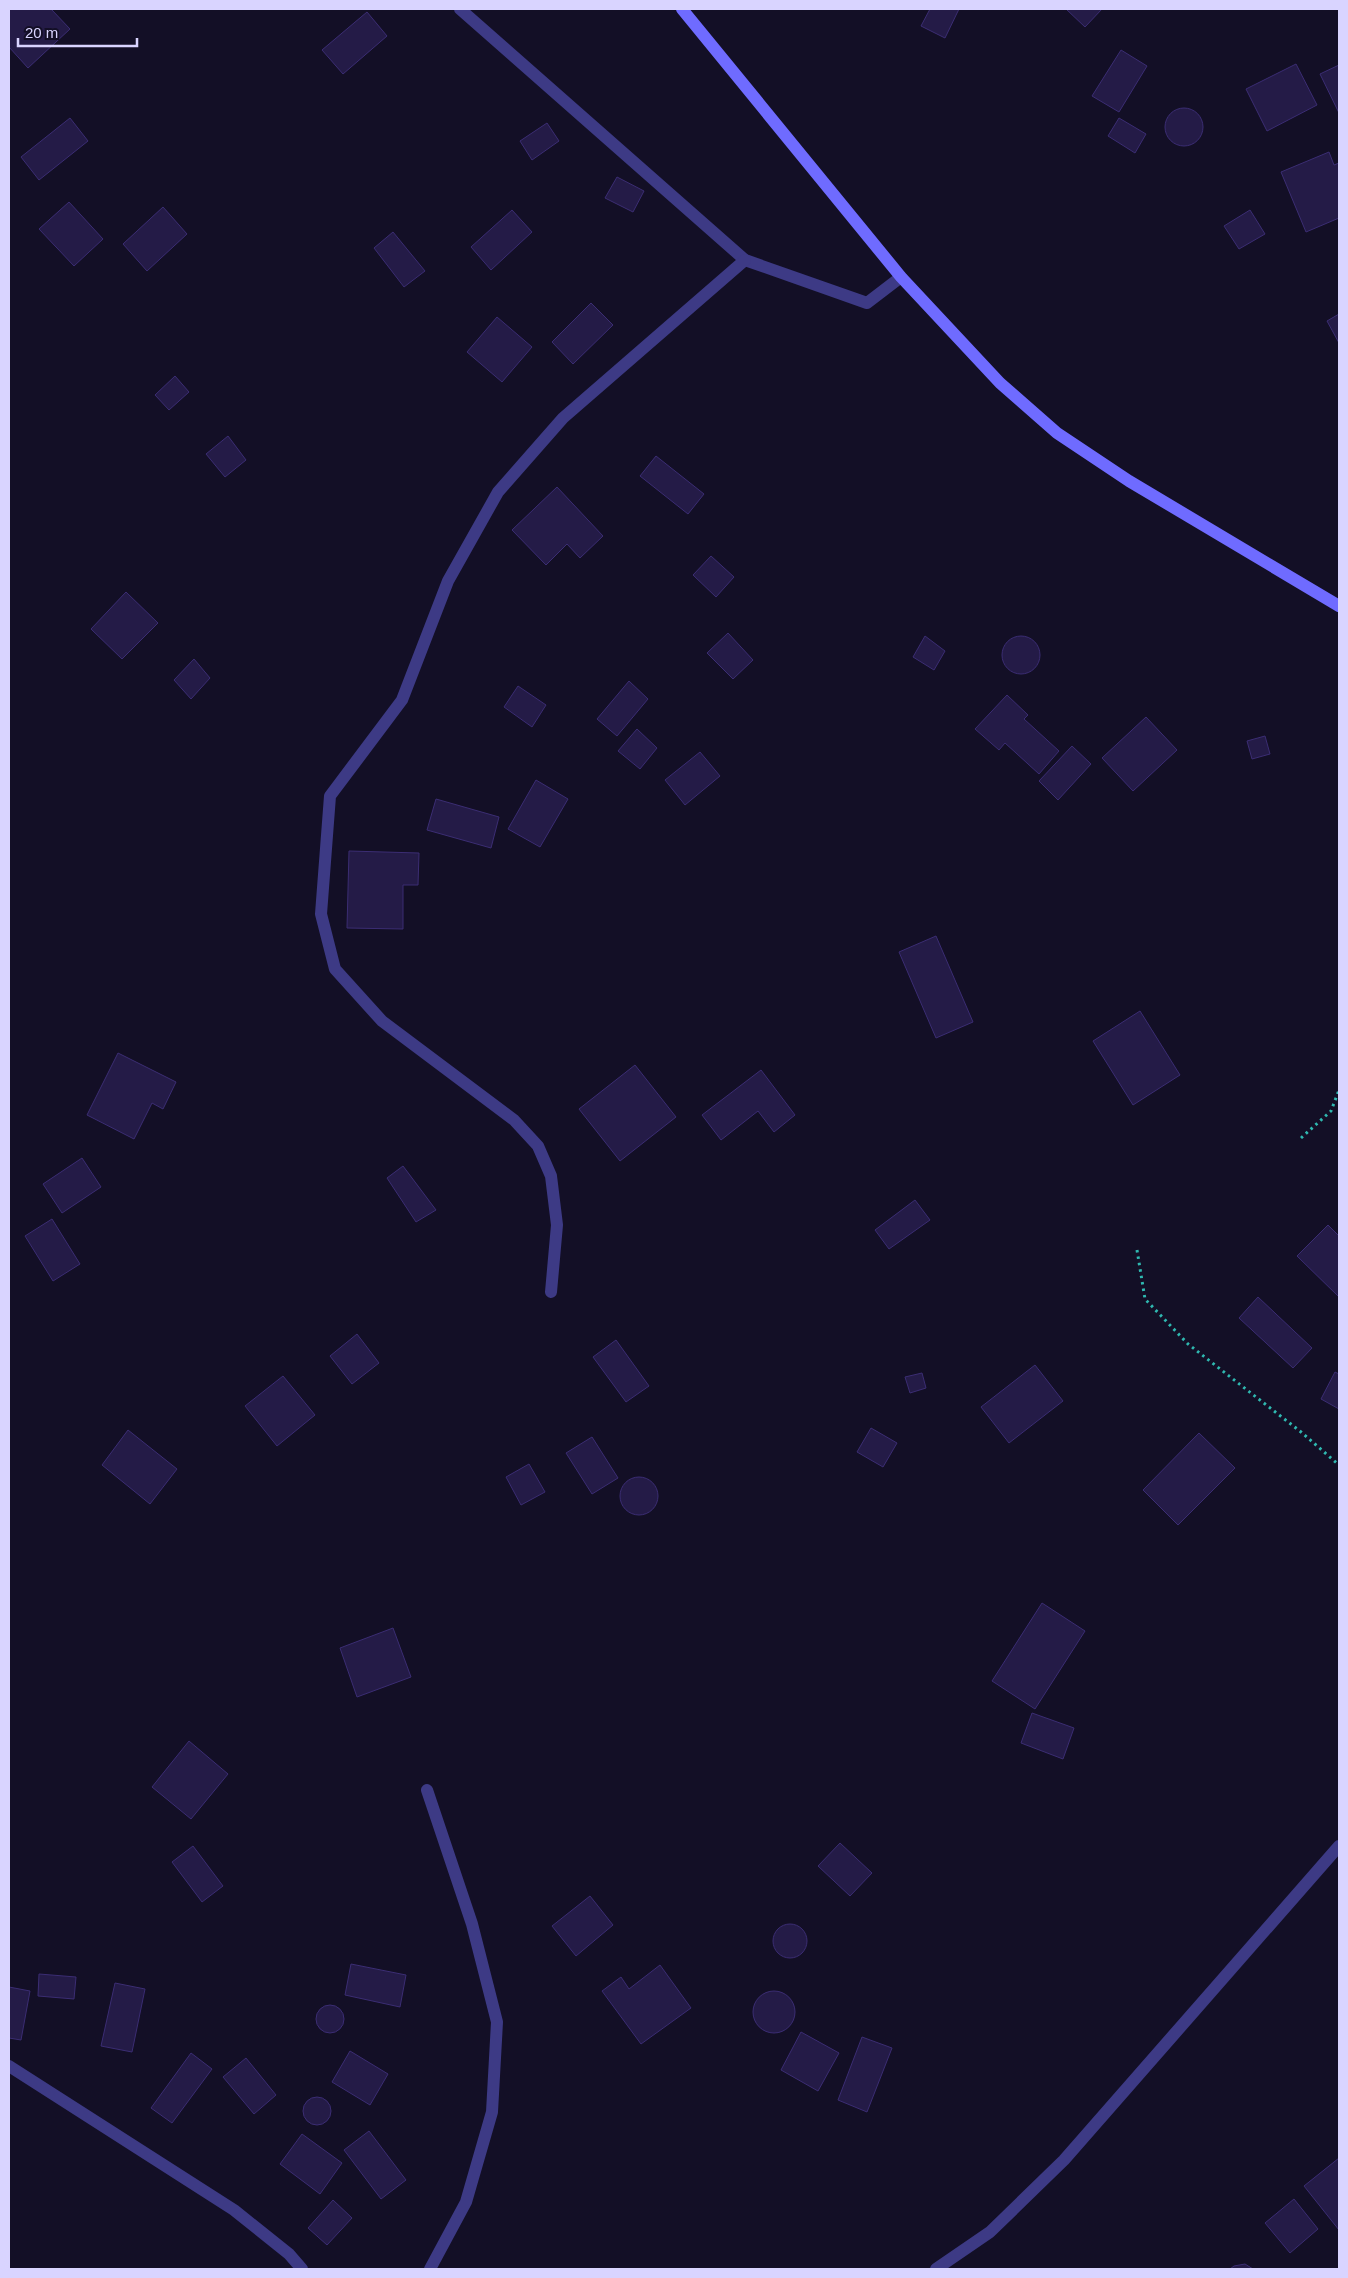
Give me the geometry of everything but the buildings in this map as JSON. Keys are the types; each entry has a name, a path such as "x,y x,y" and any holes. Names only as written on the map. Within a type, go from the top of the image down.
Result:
{"street":[{"path":"460,9 745,260 867,303 901,277"},
{"path":"682,9 901,277 1000,383 1057,433 1129,481 1339,606"},
{"path":"551,1292 557,1225 551,1176 538,1146 514,1120 382,1021 335,970 321,914 330,796 402,700 448,581 498,492 563,418 745,260"},
{"path":"427,1790 472,1924 497,2022 492,2112 466,2202 430,2269"},
{"path":"936,2269 990,2232 1064,2160 1339,1846"},
{"path":"9,2066 234,2210 289,2254 302,2269"}],"path":[{"path":"1301,1138 1331,1111 1339,1090"},
{"path":"1137,1250 1144,1299 1188,1344 1301,1432 1339,1465"}]}
